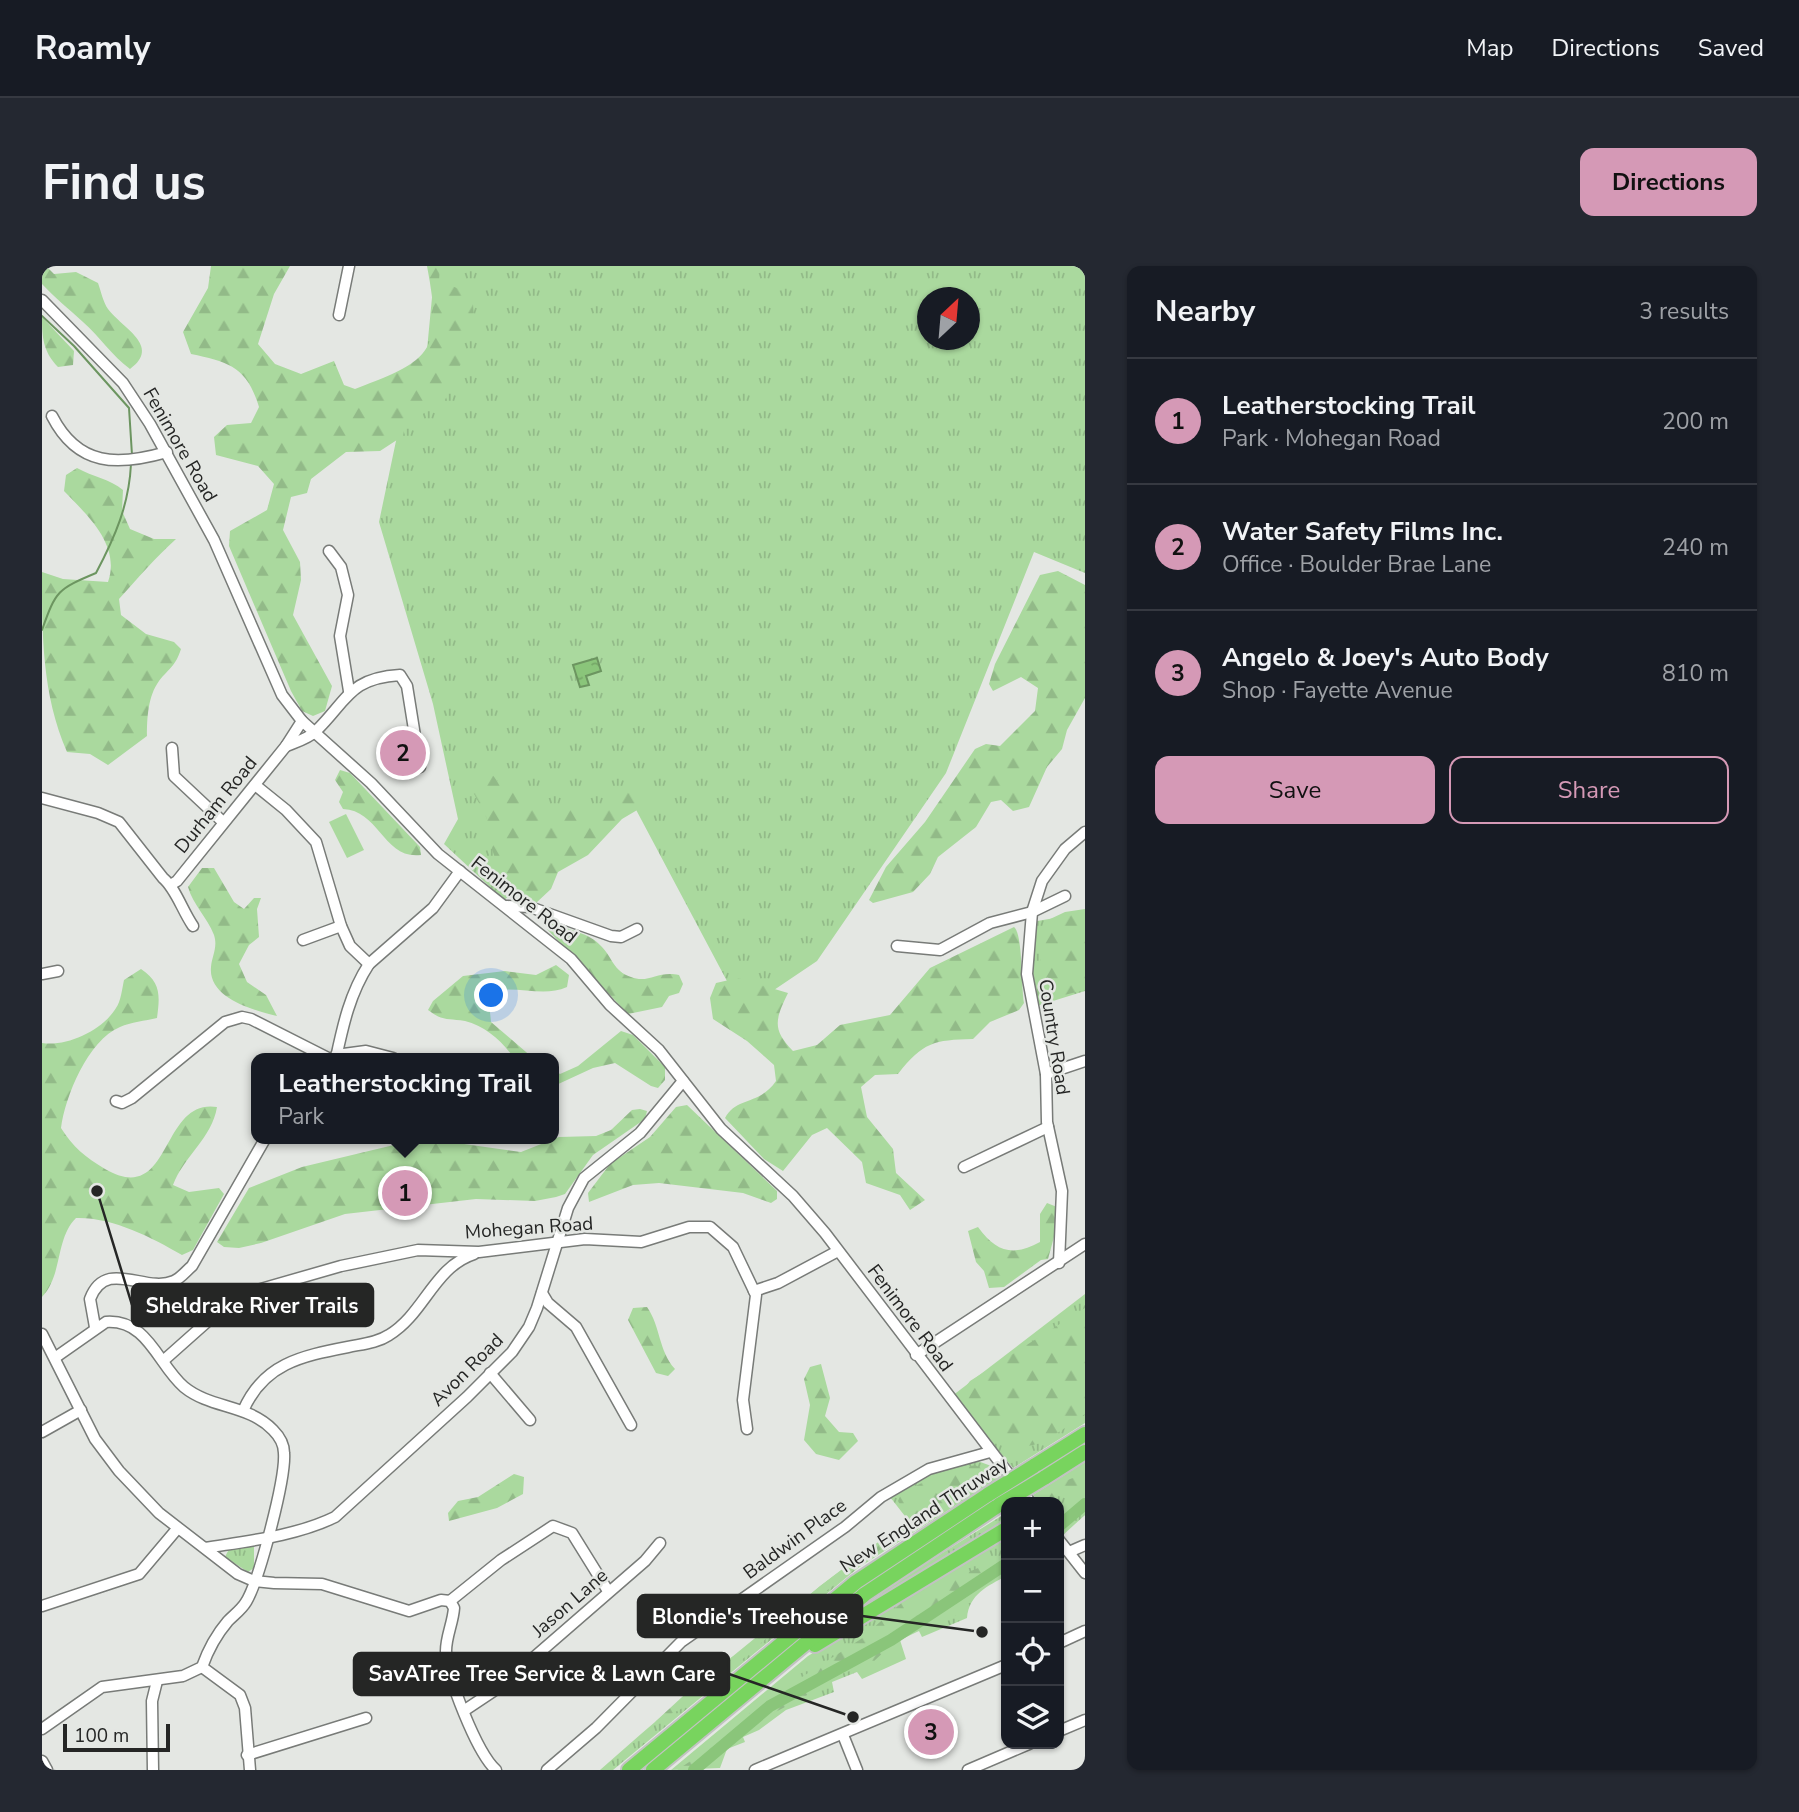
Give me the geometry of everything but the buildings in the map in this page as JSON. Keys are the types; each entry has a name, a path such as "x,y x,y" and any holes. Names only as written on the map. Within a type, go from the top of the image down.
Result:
{"highway":[{"name":"New England Thruway","path":"629,1770 856,1582 1039,1472 1085,1434"},
{"name":"New England Thruway","path":"1039,1472 1085,1452"},
{"name":"New England Thruway","path":"653,1770 884,1580 994,1500"},
{"path":"732,1704 776,1675 828,1635 1001,1533"}],"street":[{"path":"339,315 349,266"},
{"name":"Fenimore Road","path":"42,300 123,383 167,452 214,540 282,695 302,721 371,783 438,854 571,959 610,1004 659,1050 720,1129 793,1196 1026,1497"},
{"path":"52,416 76,447 95,458 139,460 167,452"},
{"path":"329,551 341,567 348,596 340,636 349,691"},
{"path":"314,733 349,691 373,680 403,676 420,766"},
{"name":"Durham Road","path":"172,884 286,747 302,721"},
{"name":"Durham Road","path":"286,747 314,733"},
{"path":"172,748 174,776 223,822"},
{"path":"255,785 286,810 316,842 341,926 350,946 369,964"},
{"path":"42,798 98,813 119,822 163,878 172,884 182,909 193,926"},
{"name":"Country Road","path":"1059,1263 1062,1191 1048,1127 1046,1074 1027,974 1032,912 1048,871 1085,832"},
{"path":"334,1053 349,1004 369,964 433,908 460,871"},
{"path":"897,946 940,950 990,923 1032,912 1065,895"},
{"path":"507,906 530,907 611,936 621,937 637,929"},
{"path":"303,940 341,926"},
{"path":"42,974 58,971"},
{"path":"117,1101 122,1103 132,1098 225,1022 242,1017 324,1053"},
{"path":"355,1053 374,1053"},
{"path":"1046,1074 1085,1061"},
{"name":"Avon Road","path":"205,1548 268,1537 320,1524 350,1507 490,1373 522,1339 542,1293 568,1208 584,1178 640,1133 683,1082"},
{"path":"964,1167 1048,1127"},
{"path":"95,1327 90,1299 104,1280 113,1277 161,1284 174,1281 192,1266 262,1144"},
{"name":"Mohegan Road","path":"163,1361 226,1305 261,1287 395,1253 418,1250 480,1252 585,1239 641,1242 689,1227 710,1227 733,1247 754,1292"},
{"path":"916,1356 1085,1244"},
{"path":"747,1429 743,1400 755,1315 754,1292 778,1283 838,1251"},
{"path":"243,1411 257,1383 275,1368 388,1336 414,1312 443,1274 467,1256 480,1252"},
{"path":"542,1293 548,1303 576,1327 631,1426"},
{"path":"42,1729 102,1688 183,1676 202,1667 210,1645 245,1604 254,1581 268,1537 284,1450 274,1430 258,1417 195,1396 179,1383 142,1334 124,1325 112,1321 95,1327 56,1357"},
{"path":"42,1334 104,1452 139,1493 177,1528 238,1574 254,1581 322,1584 410,1611 441,1600 450,1601 501,1560 553,1526 572,1533 608,1591"},
{"path":"490,1373 530,1420"},
{"path":"42,1432 81,1410"},
{"name":"Baldwin Place","path":"547,1770 596,1728 681,1642 845,1527 881,1497 929,1469 990,1452"},
{"path":"42,1606 139,1574 177,1528"},
{"name":"Jason Lane","path":"465,1710 501,1686 608,1591 645,1562 660,1543"},
{"path":"1069,1552 1085,1545"},
{"path":"1064,1546 1085,1573"},
{"path":"450,1601 454,1608 446,1653 482,1752 496,1770"},
{"path":"1064,1641 1085,1631"},
{"path":"202,1667 240,1695 245,1708 250,1770"},
{"path":"755,1770 1001,1667"},
{"path":"153,1770 152,1701 157,1681"},
{"path":"247,1755 366,1718"},
{"path":"1064,1729 1085,1720"},
{"path":"843,1735 857,1770"},
{"path":"968,1770 1017,1749"},
{"path":"42,1761 47,1770"}],"green space":[{"path":"42,266 46,266 54,274 76,272 98,283 108,309 141,345 139,361 130,369 117,358 42,284"},
{"path":"211,266 290,266 274,294 258,344 275,364 301,374 334,361 344,385 355,389 401,370 416,360 426,348 432,335 433,317 427,266 440,266 439,281 462,290 473,304 474,319 463,337 463,359 445,400 405,425 403,436 380,451 346,452 311,479 307,493 291,497 283,530 300,562 301,580 293,615 332,686 325,711 313,716 302,711 291,691 229,546 230,531 267,510 274,484 258,466 216,455 214,437 227,425 251,423 259,407 249,383 235,368 191,354 183,332 208,288"},
{"path":"435,266 1085,266 1085,573 1034,552 946,773 817,961 771,992 728,983 633,804 504,900 444,844 458,819 433,704 379,522 405,398 422,402"},
{"path":"42,317 74,351 73,365 58,367 49,356 43,338"},
{"path":"77,468 123,490 122,511 130,529 154,539 176,539 119,599 121,615 146,634 174,642 181,649 152,693 147,736 108,765 90,754 67,752 53,708 45,664 42,572 63,579 108,582 111,568 110,556 100,532 64,491 66,475"},
{"path":"1058,571 1085,585 1085,698 1067,730 1062,749 1047,767 1029,807 1013,811 1001,800 991,802 976,827 938,857 930,874 913,892 873,903 869,900 886,867 925,822 975,749 986,744 1000,746 1035,711 1038,688 1021,677 993,691 989,684 995,664 1040,575"},
{"path":"487,768 500,784 522,791 545,808 585,810 602,817 614,795 627,790 646,796 644,806 622,819 588,855 558,872 551,889 536,903 516,891 498,867 489,840 486,816 472,790 476,771"},
{"path":"340,770 350,773 420,847 421,855 398,850 365,817 355,811 343,809 339,802 343,792 335,780"},
{"path":"346,814 364,850 347,858 329,822"},
{"path":"202,868 214,868 234,902 244,909 254,898 261,898 257,909 259,937 249,945 239,964 247,982 266,995 277,1016 234,1001 224,995 212,978 214,935 188,887"},
{"path":"1085,909 1085,990 1060,996 1045,994 1041,989 1040,937 1048,920 1065,912"},
{"path":"1085,913 1085,991 1037,1006 1031,972 1037,921"},
{"path":"551,923 596,942 617,968 631,977 643,979 665,974 679,975 683,984 679,993 669,996 662,1007 628,1014 547,929"},
{"path":"1014,927 1019,939 1024,1003 1019,1010 990,1022 973,1039 948,1040 930,1045 915,1055 898,1074 875,1075 861,1087 867,1117 893,1149 896,1173 925,1200 910,1210 900,1195 866,1183 862,1162 827,1128 812,1135 783,1171 764,1159 725,1118 736,1106 763,1094 776,1081 774,1065 747,1041 713,1019 710,998 716,983 738,978 788,993 780,1010 778,1024 782,1036 793,1051 817,1045 840,1025 890,1015 930,968"},
{"path":"556,965 569,975 567,987 542,992 498,990 489,1002 491,1022 527,1053 510,1053 479,1026 442,1018 428,1010 433,1001 463,976 505,971 536,975"},
{"path":"141,969 148,974 158,990 157,1018 120,1027 98,1044 88,1056 73,1086 61,1128 91,1160 105,1169 127,1177 143,1174 155,1164 185,1118 198,1109 217,1107 210,1128 173,1185 189,1192 219,1188 224,1194 193,1250 182,1255 144,1235 117,1225 76,1218 65,1236 53,1278 42,1297 42,1043 62,1042 93,1030 110,1016 118,1005 124,980"},
{"path":"621,1031 633,1035 665,1067 665,1080 658,1088 651,1086 615,1063 593,1068 559,1084 559,1073 578,1066"},
{"path":"687,1105 777,1191 777,1199 771,1203 743,1193 659,1183 633,1185 589,1202 588,1193 610,1164 650,1137 676,1107"},
{"path":"632,1110 647,1111 645,1119 593,1155 565,1194 556,1197 535,1201 476,1199 345,1214 239,1248 224,1247 217,1242 249,1188 302,1167 398,1144 464,1144 521,1152 541,1144 559,1144 559,1137 596,1136 611,1130"},
{"path":"1047,1203 1057,1207 1058,1222 1048,1259 1041,1260 1004,1287 989,1288 984,1271 976,1262 968,1231 978,1227 991,1242 1006,1250 1030,1247 1040,1242 1040,1214"},
{"path":"1085,1294 1085,1423 1013,1468 952,1396"},
{"path":"647,1307 655,1322 665,1354 675,1369 668,1376 656,1373 628,1320 633,1308"},
{"path":"1085,1308 1085,1414 1053,1436 1033,1445 1021,1446 1000,1437 982,1419 963,1390 970,1381"},
{"path":"821,1364 830,1398 825,1416 839,1432 853,1433 858,1441 839,1460 816,1454 804,1440 810,1405 804,1379 810,1367"},
{"path":"975,1460 994,1467 1000,1477 858,1568 613,1770 600,1770 751,1641 908,1520 890,1497 921,1476"},
{"path":"1085,1462 1085,1515 1064,1534 1064,1497 1033,1495"},
{"path":"975,1465 987,1471 981,1484 889,1543 783,1624 706,1691 685,1707 655,1722 709,1672 754,1643 820,1586 903,1525 908,1520 898,1501 902,1492 942,1474"},
{"path":"1085,1473 1085,1494 1070,1500 1073,1487 1056,1497 1050,1497 1045,1493 1048,1488"},
{"path":"514,1474 524,1477 523,1494 497,1508 449,1521 448,1513 458,1501 478,1497"},
{"path":"1001,1516 1001,1527 873,1603 872,1601 893,1584"},
{"path":"1001,1539 1001,1579 975,1597 967,1618 922,1637 919,1631 900,1640 906,1659 862,1679 857,1672 832,1682 834,1692 786,1710 759,1730 743,1737 745,1742 727,1749 720,1768 671,1770 808,1656"},
{"path":"254,1545 254,1568 248,1572 225,1557 229,1549"},
{"path":"1001,1556 1001,1572 976,1588 959,1614 901,1636 873,1662 831,1678 826,1685 757,1722 702,1770 677,1770 715,1745 757,1706 861,1639 908,1597 995,1561"}],"water":[{"path":"597,658 601,671 586,676 589,685 580,687 573,665"}],"waterway":[{"path":"42,316 74,346 129,408 132,455"},
{"path":"42,630 51,606 60,592 96,573 120,520 131,464"},
{"path":"1064,1522 1085,1504"},
{"path":"694,1770 770,1706 891,1640 1001,1567"}],"place":[{"name":"Water Safety Films Inc.","path":"403,753"},
{"name":"Sheldrake River Trails","path":"97,1191"},
{"name":"Leatherstocking Trail","path":"405,1193"},
{"name":"Blondie's Treehouse","path":"982,1632"},
{"name":"SavATree Tree Service & Lawn Care","path":"853,1717"},
{"name":"Angelo & Joey's Auto Body","path":"931,1732"}]}
